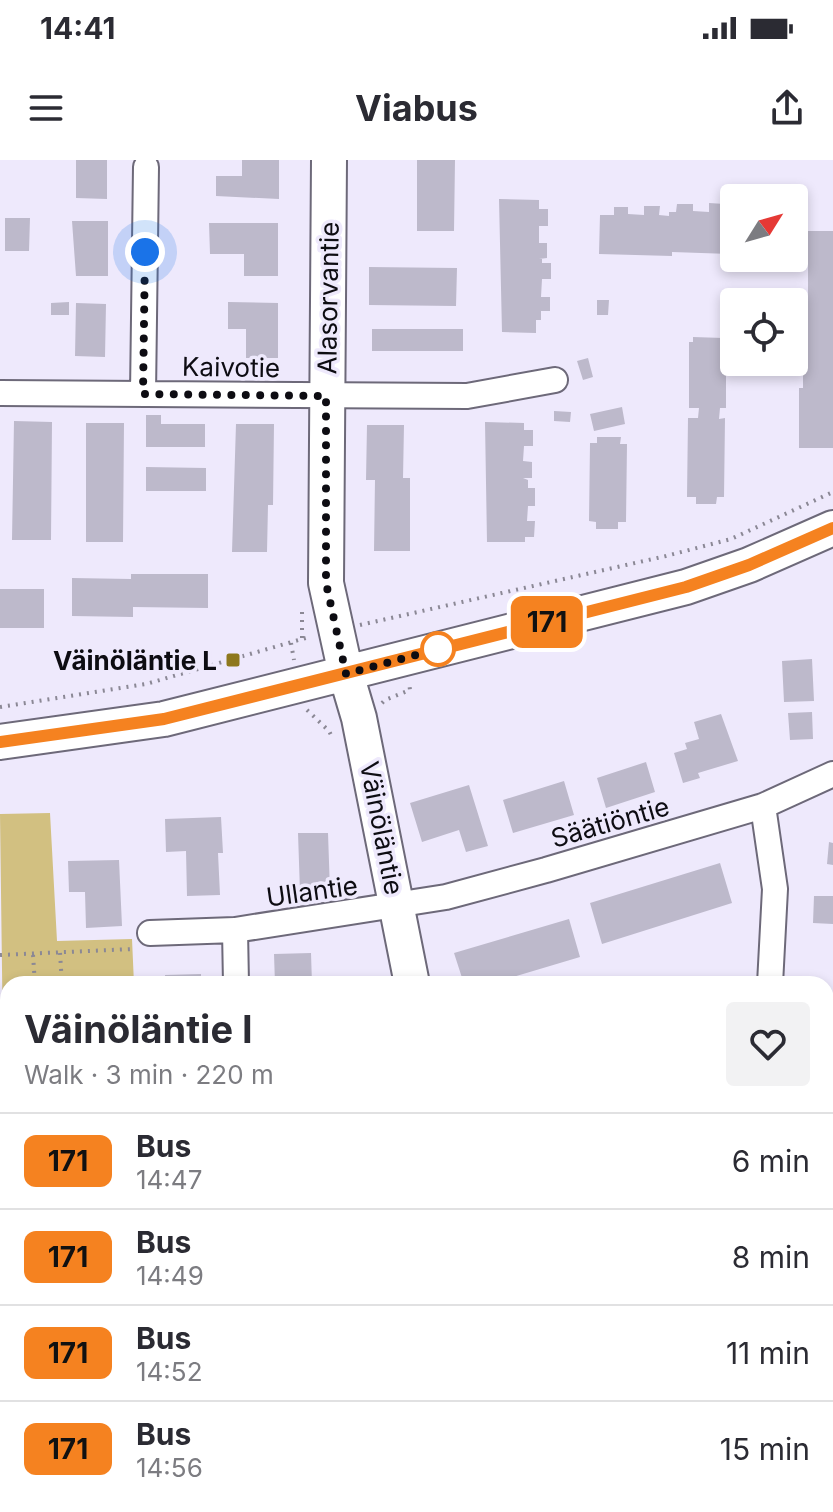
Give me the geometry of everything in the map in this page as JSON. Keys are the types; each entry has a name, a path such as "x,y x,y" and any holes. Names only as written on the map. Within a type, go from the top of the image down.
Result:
{"street":[{"name":"Alasorvantie","path":"329,160 326,583 346,674"},
{"path":"143,394 146,167"},
{"name":"Kaivotie","path":"0,393 467,396 555,380"},
{"path":"0,742 164,719 686,587 749,565 833,528"},
{"name":"Väinöläntie","path":"346,674 359,718 410,976"},
{"name":"Säätiöntie","path":"397,906 446,897 546,870 763,806 833,774"},
{"path":"763,806 775,889 770,976"},
{"name":"Ullantie","path":"150,933 235,930 397,906"},
{"name":"Ullantie","path":"235,930 236,976"}],"path":[{"path":"393,618 731,539 833,492"},
{"path":"0,707 146,684 302,638"},
{"path":"291,643 304,707 329,731 334,742"},
{"path":"60,953 61,976"},
{"path":"33,955 34,976"}],"shaded area":[{"path":"50,813 57,941 132,939 134,976 2,976 0,814"}],"building":[{"path":"76,160 107,160 107,199 76,198"},
{"path":"242,160 279,160 279,199 216,196 216,176 242,176"},
{"path":"417,160 455,160 454,231 417,231"},
{"path":"499,199 539,200 539,209 548,209 548,226 539,226 539,243 547,243 547,258 539,259 542,263 551,263 551,279 542,279 541,297 550,297 550,311 541,311 541,320 536,320 536,333 502,332"},
{"path":"709,203 720,204 720,254 599,254 600,215 614,215 614,207 628,207 628,214 644,215 644,206 660,206 659,215 669,216 669,212 676,212 677,204 693,204 693,211 709,212"},
{"path":"5,218 30,218 29,251 5,251"},
{"path":"72,221 108,221 108,276 76,276"},
{"path":"209,223 278,223 278,276 244,276 244,254 210,254"},
{"path":"808,231 833,231 833,448 799,448 799,388 803,388 803,376 808,376"},
{"path":"369,267 457,268 456,306 369,305"},
{"path":"597,300 609,300 608,315 597,315"},
{"path":"69,302 69,315 51,315 51,303"},
{"path":"228,302 278,303 278,358 246,358 246,329 228,329"},
{"path":"76,303 106,304 105,357 75,356"},
{"path":"372,329 463,329 463,351 372,351"},
{"path":"693,337 720,338 720,376 726,376 726,408 720,408 719,419 725,418 724,497 717,497 716,504 696,504 696,497 687,497 688,418 698,418 699,408 689,408 689,342 693,342"},
{"path":"588,358 593,377 583,380 577,361"},
{"path":"622,407 625,424 594,431 590,414"},
{"path":"554,411 571,412 570,422 554,421"},
{"path":"146,415 161,415 161,424 205,424 205,447 146,447"},
{"path":"14,421 52,422 51,540 12,540"},
{"path":"485,422 524,423 524,430 533,430 533,446 524,446 523,461 532,462 532,478 523,478 528,480 528,488 535,488 535,506 528,506 527,521 535,521 534,537 525,537 525,542 487,542"},
{"path":"86,423 124,423 123,542 86,542"},
{"path":"236,424 274,424 273,505 268,505 267,552 232,552"},
{"path":"367,425 404,425 403,478 410,478 410,551 374,551 375,480 366,480"},
{"path":"597,437 621,437 620,444 627,444 626,522 618,522 618,529 596,529 596,522 589,521 590,443 597,443"},
{"path":"146,467 206,468 206,491 146,491"},
{"path":"131,574 208,574 208,608 133,607 133,617 72,616 72,578 131,579"},
{"path":"0,589 44,589 44,628 0,628"},
{"path":"812,659 814,701 784,702 782,661"},
{"path":"812,712 813,739 790,740 788,713"},
{"path":"721,714 738,761 698,773 700,778 683,783 674,753 687,749 685,743 699,739 694,722"},
{"path":"646,762 655,792 606,808 597,778"},
{"path":"564,781 574,815 513,833 503,800"},
{"path":"469,785 488,846 466,852 459,830 422,842 410,803"},
{"path":"221,817 223,853 218,853 220,895 187,896 186,851 166,852 165,819"},
{"path":"298,833 328,833 330,891 300,892"},
{"path":"829,842 833,843 833,865 827,864"},
{"path":"119,860 122,926 86,928 85,892 69,892 68,861"},
{"path":"720,863 732,903 602,944 590,903"},
{"path":"814,896 833,896 833,924 813,923"},
{"path":"569,919 580,957 517,976 461,976 454,953"},
{"path":"311,953 312,976 275,976 274,954"},
{"path":"201,974 201,976 165,976"}],"bus line":[{"name":"171","path":"0,742 164,719 686,587 749,565 833,528"}],"place":[{"name":"Väinöläntie L","path":"233,660"}],"route":[{"path":"145,252 143,394 326,396 326,583 346,674 438,649"}]}
